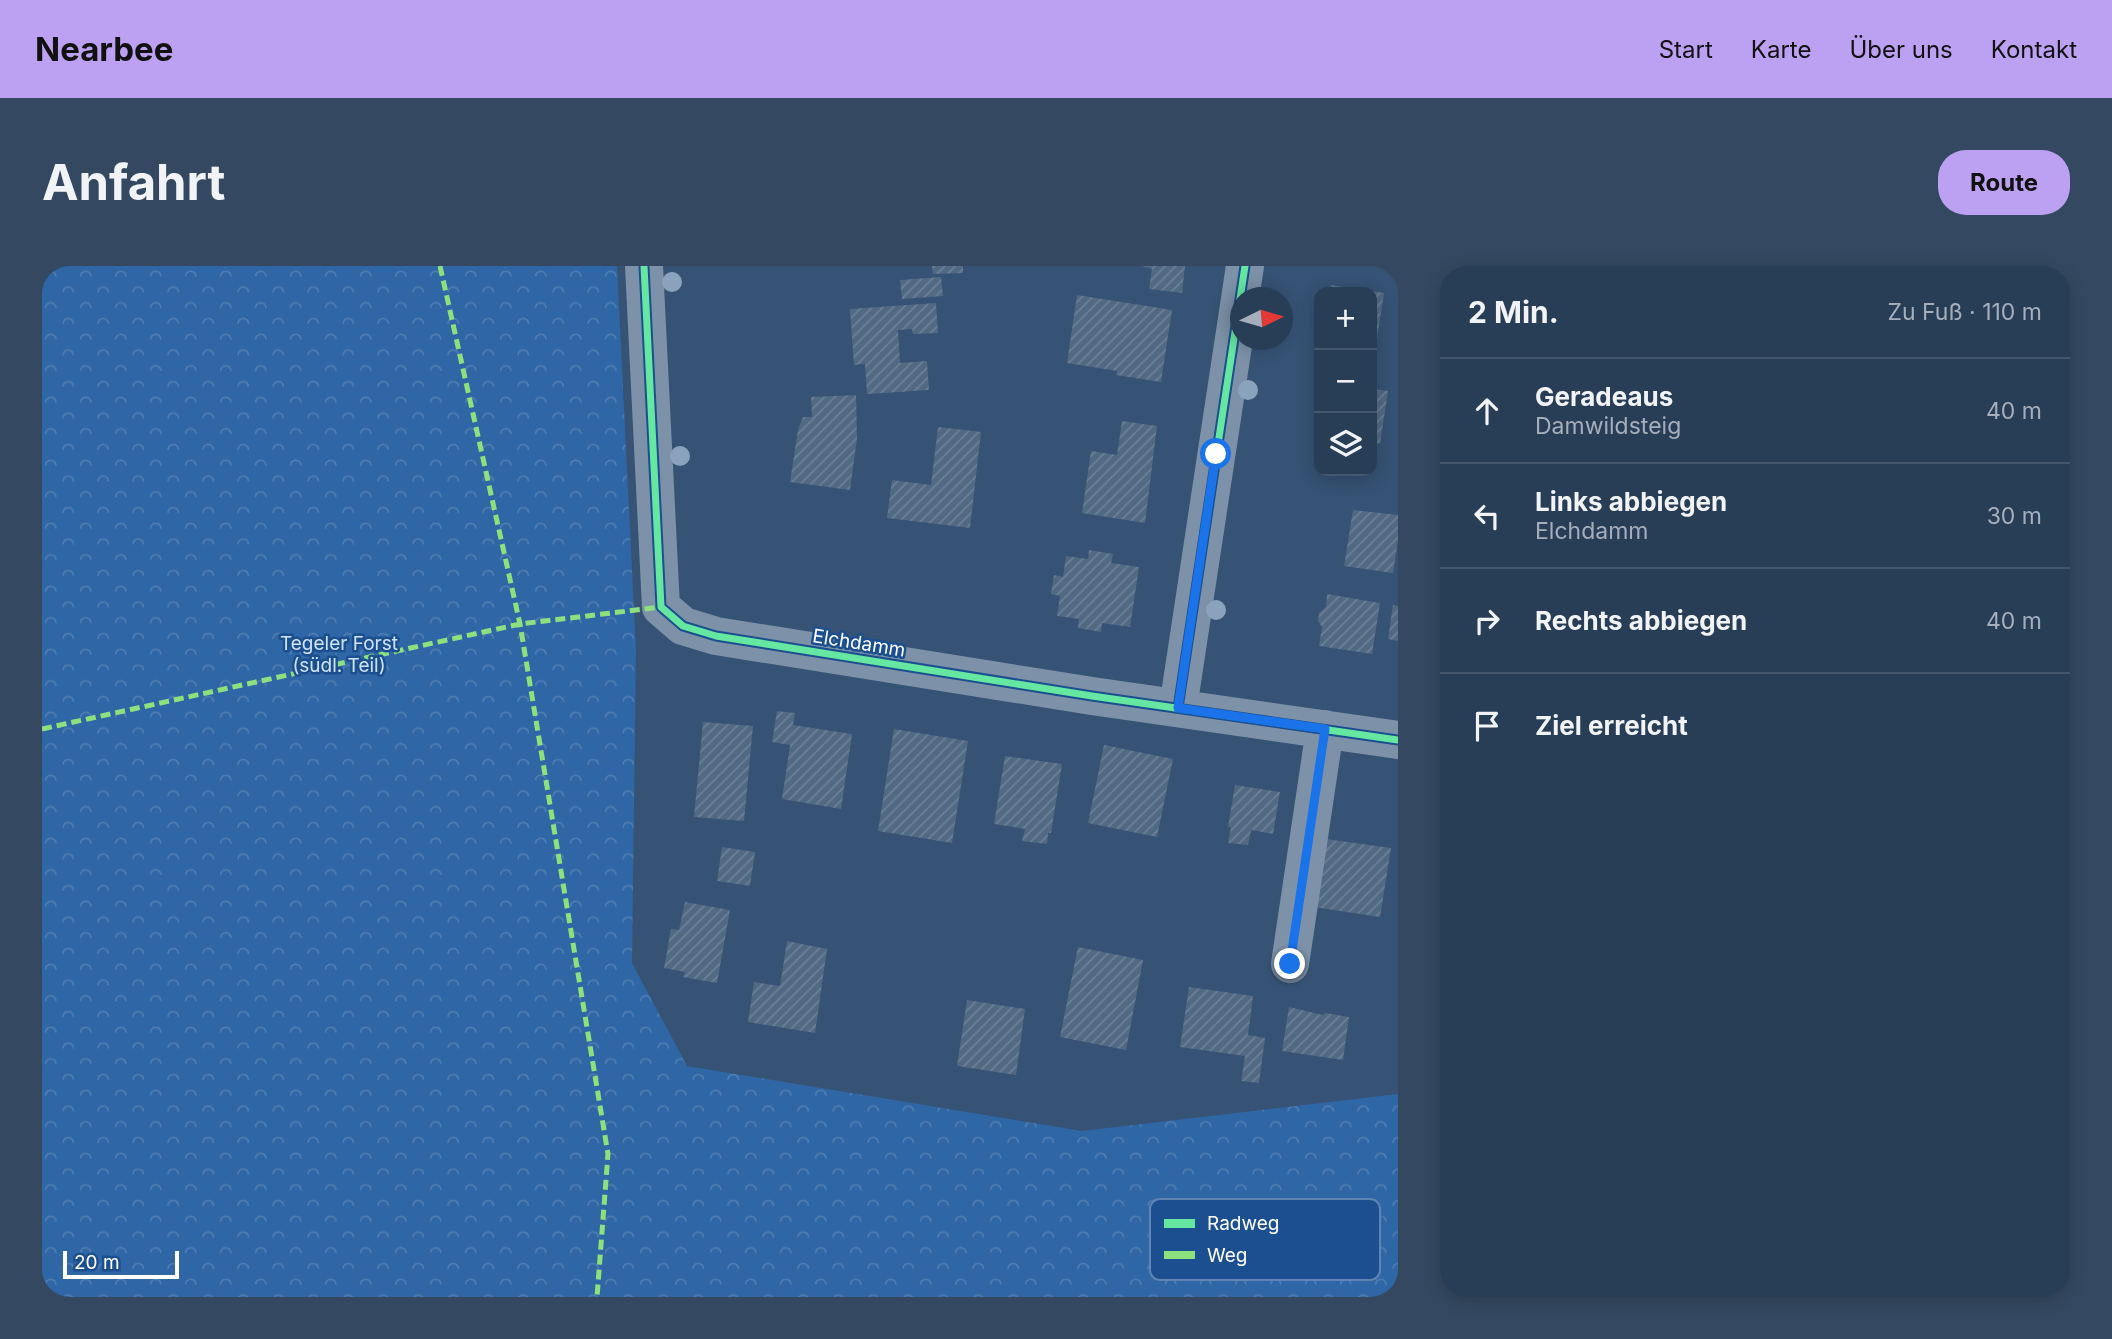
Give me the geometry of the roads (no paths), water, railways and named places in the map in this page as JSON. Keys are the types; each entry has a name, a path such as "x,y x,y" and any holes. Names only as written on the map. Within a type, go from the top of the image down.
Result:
{"street":[{"name":"Elchdamm","path":"644,266 661,607 682,626 716,636 1398,740"},
{"path":"1178,708 1245,266"},
{"path":"1290,964 1325,729"}],"park label":[{"name":"Tegeler Forst (südl. Teil)","path":"339,654"}]}
